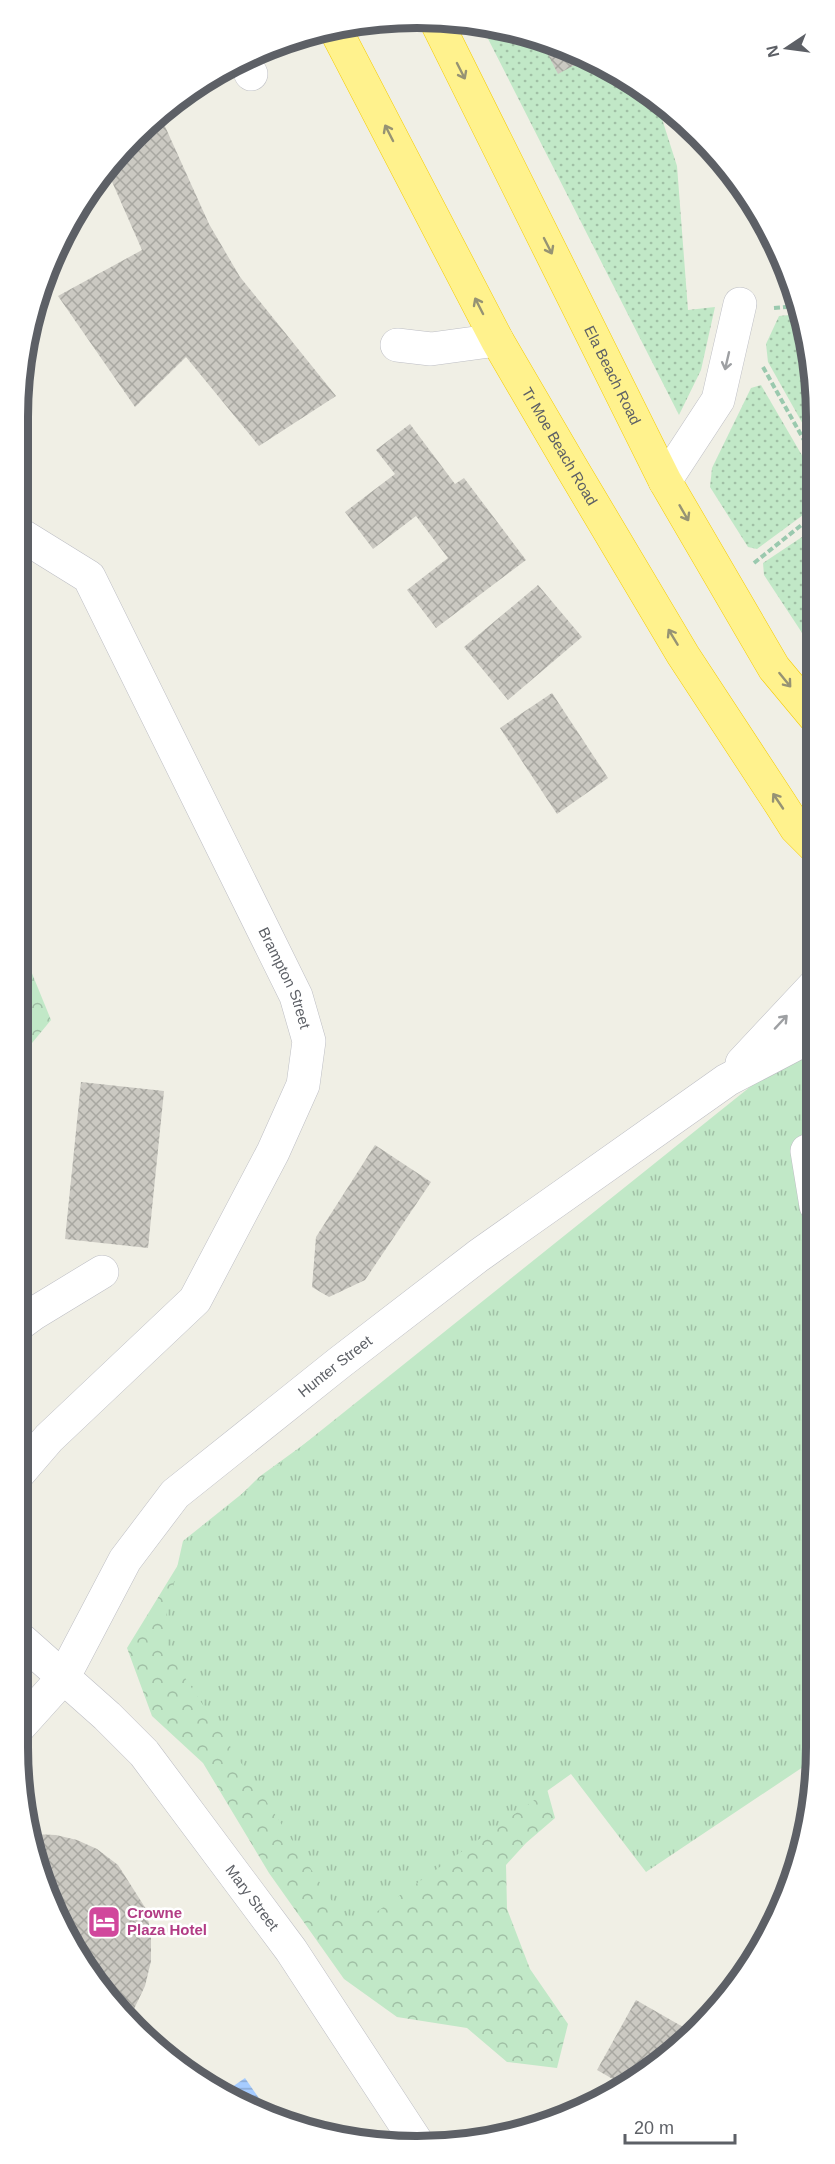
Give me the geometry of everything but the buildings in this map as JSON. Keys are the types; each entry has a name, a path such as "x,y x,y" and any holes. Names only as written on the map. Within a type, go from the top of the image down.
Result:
{"highway":[{"name":"Ela Beach Road","path":"440,29 665,481 774,668 806,706"},
{"name":"Tr Moe Beach Road","path":"339,37 497,340 683,655 796,828 806,838"}],"street":[{"path":"665,481 718,400 740,304"},
{"path":"397,345 431,349 497,340"},
{"name":"Brampton Street","path":"28,538 89,578 296,996 309,1041 303,1085 273,1152 195,1300 49,1438 28,1462"},
{"name":"Hunter Street","path":"727,1080 806,995"},
{"name":"Hunter Street","path":"28,1717 63,1678 125,1560 176,1494 339,1363 478,1256 727,1080 806,1039"},
{"path":"28,1319 102,1272"},
{"path":"28,1646 63,1678"},
{"name":"Mary Street","path":"63,1678 144,1753 291,1950 413,2136"}],"path":[{"path":"754,372 762,365 806,444"},
{"path":"749,567 806,521"}],"green space":[{"path":"486,35 543,49 566,58 634,94 661,114 677,166 688,310 715,307 701,370 679,415"},
{"path":"792,315 799,342 806,392 806,430 768,362 766,344 779,316"},
{"path":"761,385 806,462 806,513 757,549 748,547 710,487 712,468 751,388"},
{"path":"806,534 806,639 764,575 763,563"},
{"path":"28,964 51,1020 28,1048"},
{"path":"806,1042 806,1765 646,1872 571,1774 351,1930 172,1658 163,1630 183,1541"},
{"path":"402,1373 531,1731 555,1818 526,1843 506,1865 507,1909 530,1969 568,2024 557,2068 507,2062 467,2028 397,2017 344,1979 269,1873 203,1763 152,1716 127,1648 189,1547 259,1477"}],"water":[{"path":"245,2078 262,2103 245,2095 231,2088"}],"place":[{"name":"Crowne Plaza Hotel","path":"104,1922"}]}
